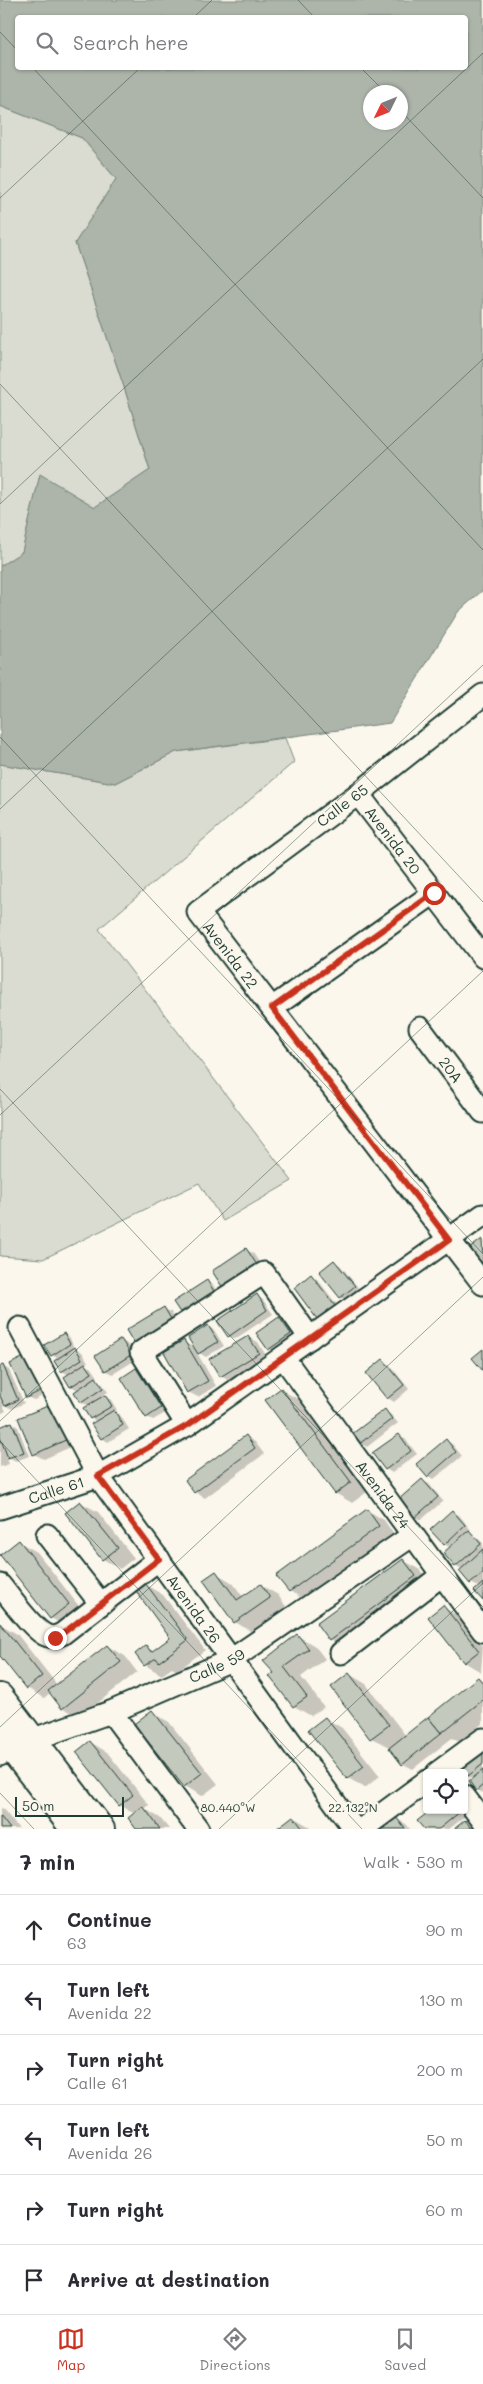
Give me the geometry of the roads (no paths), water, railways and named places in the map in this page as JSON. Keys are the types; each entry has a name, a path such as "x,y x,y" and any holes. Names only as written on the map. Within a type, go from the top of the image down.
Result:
{"main road":[{"path":"0,1697 11,1744 74,1829"},
{"path":"11,1744 102,1829"}],"street":[{"name":"Calle 65","path":"198,912 358,794 483,695"},
{"name":"Avenida 20","path":"358,794 483,957"},
{"path":"272,1008 434,893"},
{"name":"Avenida 22","path":"198,912 483,1284"},
{"name":"20A","path":"420,1028 483,1112"},
{"name":"Calle 61","path":"0,1508 98,1476 188,1425 483,1215"},
{"path":"188,1425 141,1352 264,1273 310,1338"},
{"name":"Avenida 26","path":"20,1328 98,1476 354,1829"},
{"name":"Avenida 24","path":"283,1357 483,1632"},
{"path":"47,1535 101,1604"},
{"name":"Calle 59","path":"11,1744 111,1712 231,1660 413,1535"},
{"path":"0,1585 37,1629 46,1636 55,1638 159,1559"},
{"path":"341,1653 442,1575"},
{"path":"111,1712 198,1829"},
{"path":"444,1769 483,1739"},
{"path":"362,1829 423,1785"},
{"path":"468,1801 483,1821"}]}
